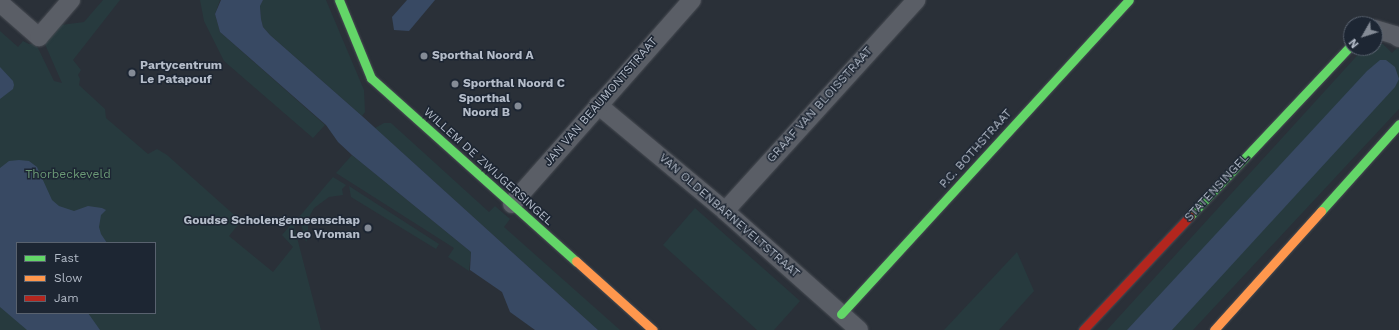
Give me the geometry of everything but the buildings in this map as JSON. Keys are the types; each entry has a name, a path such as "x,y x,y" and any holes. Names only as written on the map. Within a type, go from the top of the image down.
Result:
{"street":[{"path":"0,3 38,37 71,0"},
{"name":"WILLEM DE ZWIJGERSINGEL","path":"338,0 371,78 652,330"},
{"name":"JAN VAN BEAUMONTSTRAAT","path":"512,204 692,0"},
{"name":"GRAAF VAN BLOISSTRAAT","path":"725,211 916,0"},
{"name":"P.C. BOTHSTRAAT","path":"841,314 1129,0"},
{"path":"1383,31 1397,37"},
{"name":"STATENSINGEL","path":"1083,330 1343,54"},
{"name":"VAN OLDENBARNEVELTSTRAAT","path":"598,105 725,211 859,330"},
{"path":"1214,330 1399,124"}],"green space":[{"name":"Thorbeckeveld","path":"103,0 120,0 73,60 81,70 78,75 80,79 79,85 105,109 106,118 148,154 157,149 167,155 241,221 229,236 273,272 293,247 282,235 293,222 321,330 0,330 0,31 18,47 23,41 29,44 36,44 54,81 62,83 44,42 61,25 84,22"},
{"path":"200,0 220,0 215,14 220,32 325,125 313,138 224,61 204,21"},
{"path":"263,0 326,0 364,90 365,112 362,116 270,35 263,27 260,6"},
{"path":"1383,44 1392,53 1397,48 1399,49 1399,109 1193,330 1107,330 1357,56 1383,56"},
{"path":"384,123 391,123 489,212 495,206 510,219 504,227 620,330 598,330 375,128"},
{"path":"352,155 471,252 469,271 448,257 454,248 336,173"},
{"path":"333,177 346,185 342,189 343,195 329,197 314,208 308,219 308,238 306,242 299,217"},
{"path":"349,186 439,244 436,249 351,197"},
{"path":"695,208 800,301 774,330 757,330 663,245"},
{"path":"1017,252 1034,291 999,330 944,330"}],"water":[{"path":"221,0 263,0 260,6 261,19 263,27 270,35 362,116 598,330 535,330 510,312 502,292 470,270 471,252 352,155 338,142 326,125 220,32 215,14"},
{"path":"407,0 435,0 409,31 394,30 392,17"},
{"path":"1380,60 1386,60 1395,67 1399,79 1395,87 1172,330 1127,330 1367,71"},
{"path":"0,67 13,81 14,85 13,89 0,99"},
{"path":"9,161 29,161 37,167 52,200 59,206 74,211 88,206 106,210 101,215 99,227 101,234 106,242 16,242 16,314 89,314 100,330 27,330 0,307 0,168"}],"traffic: fast":[{"path":"339,0 371,78 576,261"},
{"path":"841,314 1129,0"},
{"path":"1190,216 1343,53"},
{"path":"1321,211 1399,124"}],"traffic: slow":[{"path":"1214,330 1321,211"},
{"path":"576,261 653,330"}],"traffic: jam":[{"path":"1083,330 1190,216"}],"place":[{"name":"Sporthal Noord A","path":"424,56"},
{"name":"Partycentrum Le Patapouf","path":"132,73"},
{"name":"Sporthal Noord C","path":"455,84"},
{"name":"Sporthal Noord B","path":"518,106"},
{"name":"Goudse Scholengemeenschap Leo Vroman","path":"368,228"}]}
